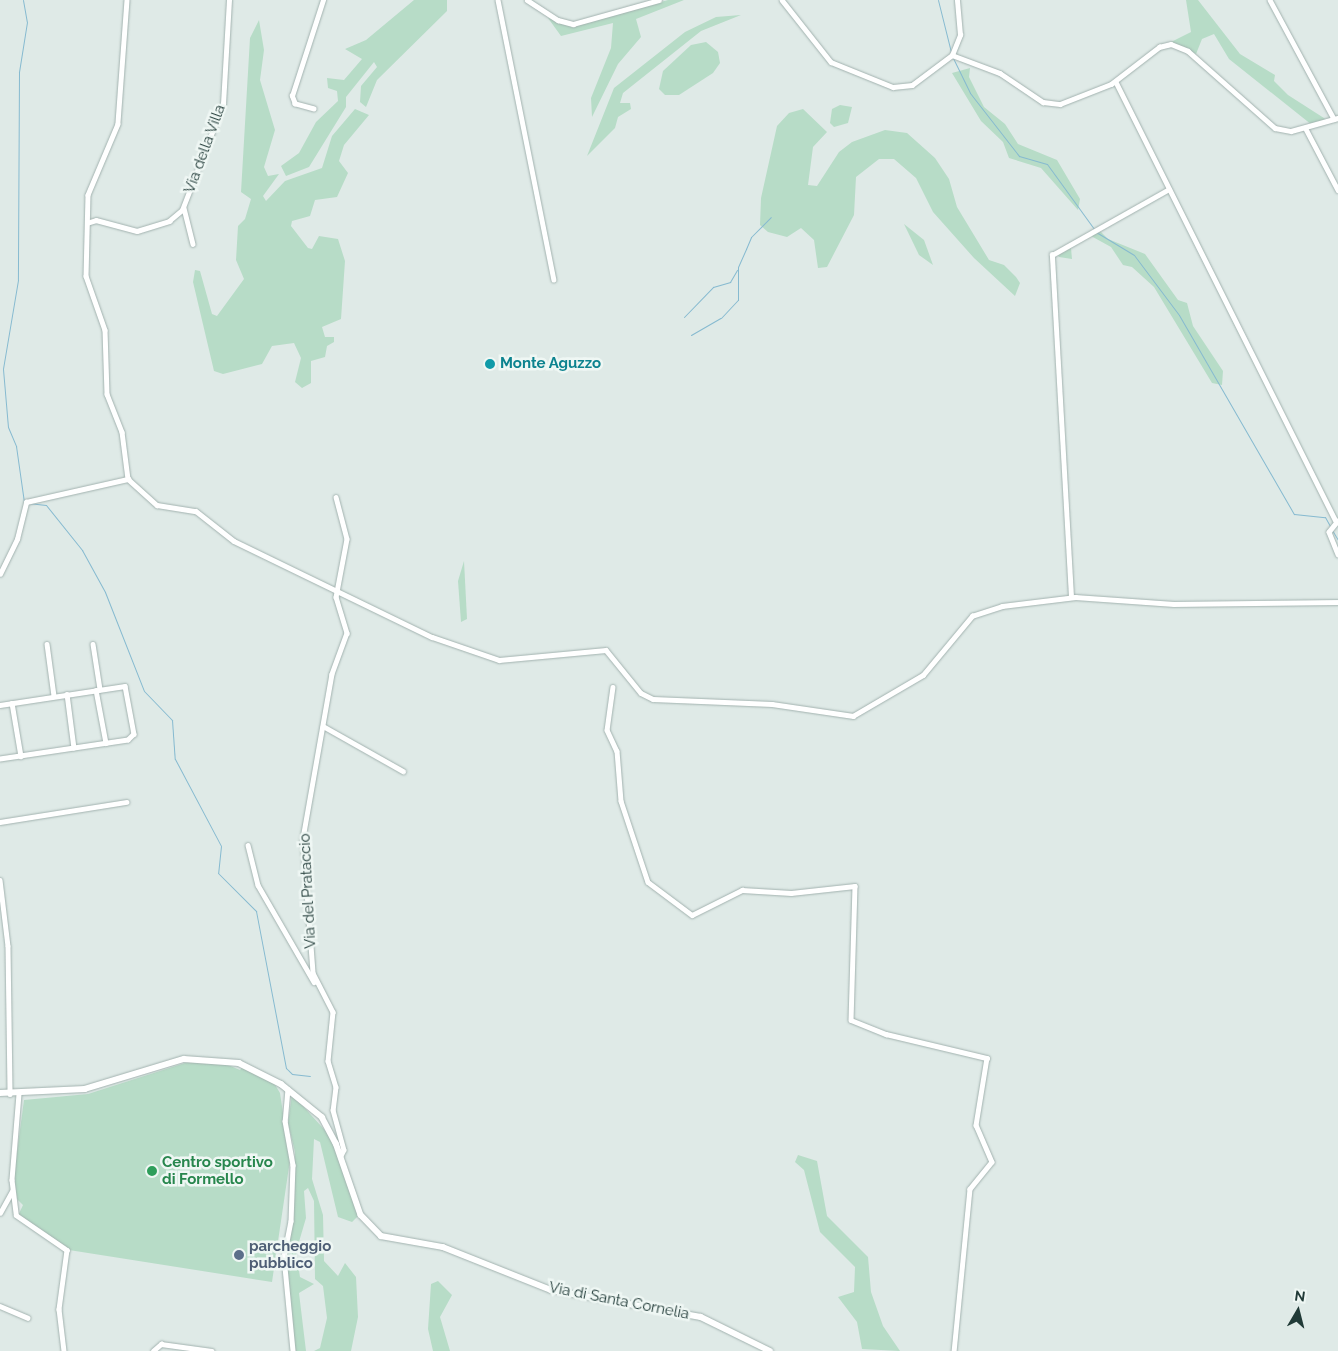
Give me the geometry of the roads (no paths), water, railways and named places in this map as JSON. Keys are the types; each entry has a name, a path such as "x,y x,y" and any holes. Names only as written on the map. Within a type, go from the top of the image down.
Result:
{"street":[{"path":"127,0 118,127 89,192 87,282 105,330 106,394 122,429 128,480 154,503 196,511 234,541 336,592 432,637 493,659 607,651 648,698 772,704 849,716 862,714 923,675 978,612 1070,598 1174,604 1338,602"},
{"name":"Via della Villa","path":"87,223 96,220 137,231 169,222 184,208 223,104 229,0"},
{"path":"314,109 295,104 292,96 323,0"},
{"path":"498,0 554,279"},
{"path":"527,0 556,19 576,24 659,0"},
{"path":"782,0 827,59 872,81 906,87 952,55 960,35 957,0"},
{"path":"952,55 1000,73 1047,104 1068,102 1116,82 1159,47 1178,45 1269,124 1285,131 1306,129 1336,119 1270,0"},
{"path":"1116,82 1336,521 1329,532 1338,554"},
{"path":"1306,129 1338,190"},
{"path":"1070,598 1052,255 1169,189"},
{"name":"Via della Villa","path":"184,208 193,244"},
{"path":"0,574 17,539 24,506 28,501 128,480"},
{"path":"336,497 348,541 336,592"},
{"name":"Via del Prataccio","path":"336,592 347,633 336,661 303,839 315,983 333,1012 328,1061 336,1087 333,1110 344,1150 341,1156"},
{"path":"47,644 54,696"},
{"path":"93,644 106,743"},
{"path":"0,704 126,687 134,734 129,740 0,759"},
{"path":"613,687 607,730 618,751 621,801 651,884 690,915 746,890 791,893 855,886 851,1020 886,1034 986,1058 976,1125 992,1162 970,1188 954,1351"},
{"path":"67,694 74,748"},
{"path":"12,703 20,756"},
{"path":"323,726 404,771"},
{"path":"0,822 126,802"},
{"path":"248,846 258,885 315,983"},
{"path":"0,880 8,946 10,1094"},
{"path":"0,1093 19,1094 85,1089 166,1062 198,1058 239,1063 288,1089 285,1121 292,1157 292,1216 284,1248 293,1351"},
{"name":"Via di Santa Cornelia","path":"288,1089 322,1117 341,1156 361,1215 381,1236 443,1247 552,1290 708,1319 770,1351"},
{"path":"19,1094 12,1190 16,1211 20,1220 66,1250 59,1309 64,1351"},
{"path":"0,1213 12,1190"},
{"path":"0,1306 28,1318"},
{"path":"153,1351 161,1344 212,1351"}],"waterway":[{"path":"23,0 27,22 19,72 18,280 3,369 8,427 16,446 24,502"},
{"path":"938,0 951,52"},
{"path":"953,58 970,93 1019,156 1047,164 1094,229"},
{"path":"691,335 721,318 738,300 738,267 751,237 771,217"},
{"path":"1096,232 1134,255 1179,315 1294,514 1325,517 1330,526"},
{"path":"684,317 713,287 730,282 737,270"},
{"path":"28,503 46,505 82,550 105,592 144,691 172,720 175,759 221,846 218,873 256,911 286,1068 292,1074 310,1076"},
{"path":"1332,530 1338,540"}],"place":[{"name":"Monte Aguzzo","path":"490,364"},
{"name":"Centro sportivo di Formello","path":"152,1171"},
{"name":"parcheggio pubblico","path":"239,1255"}]}
